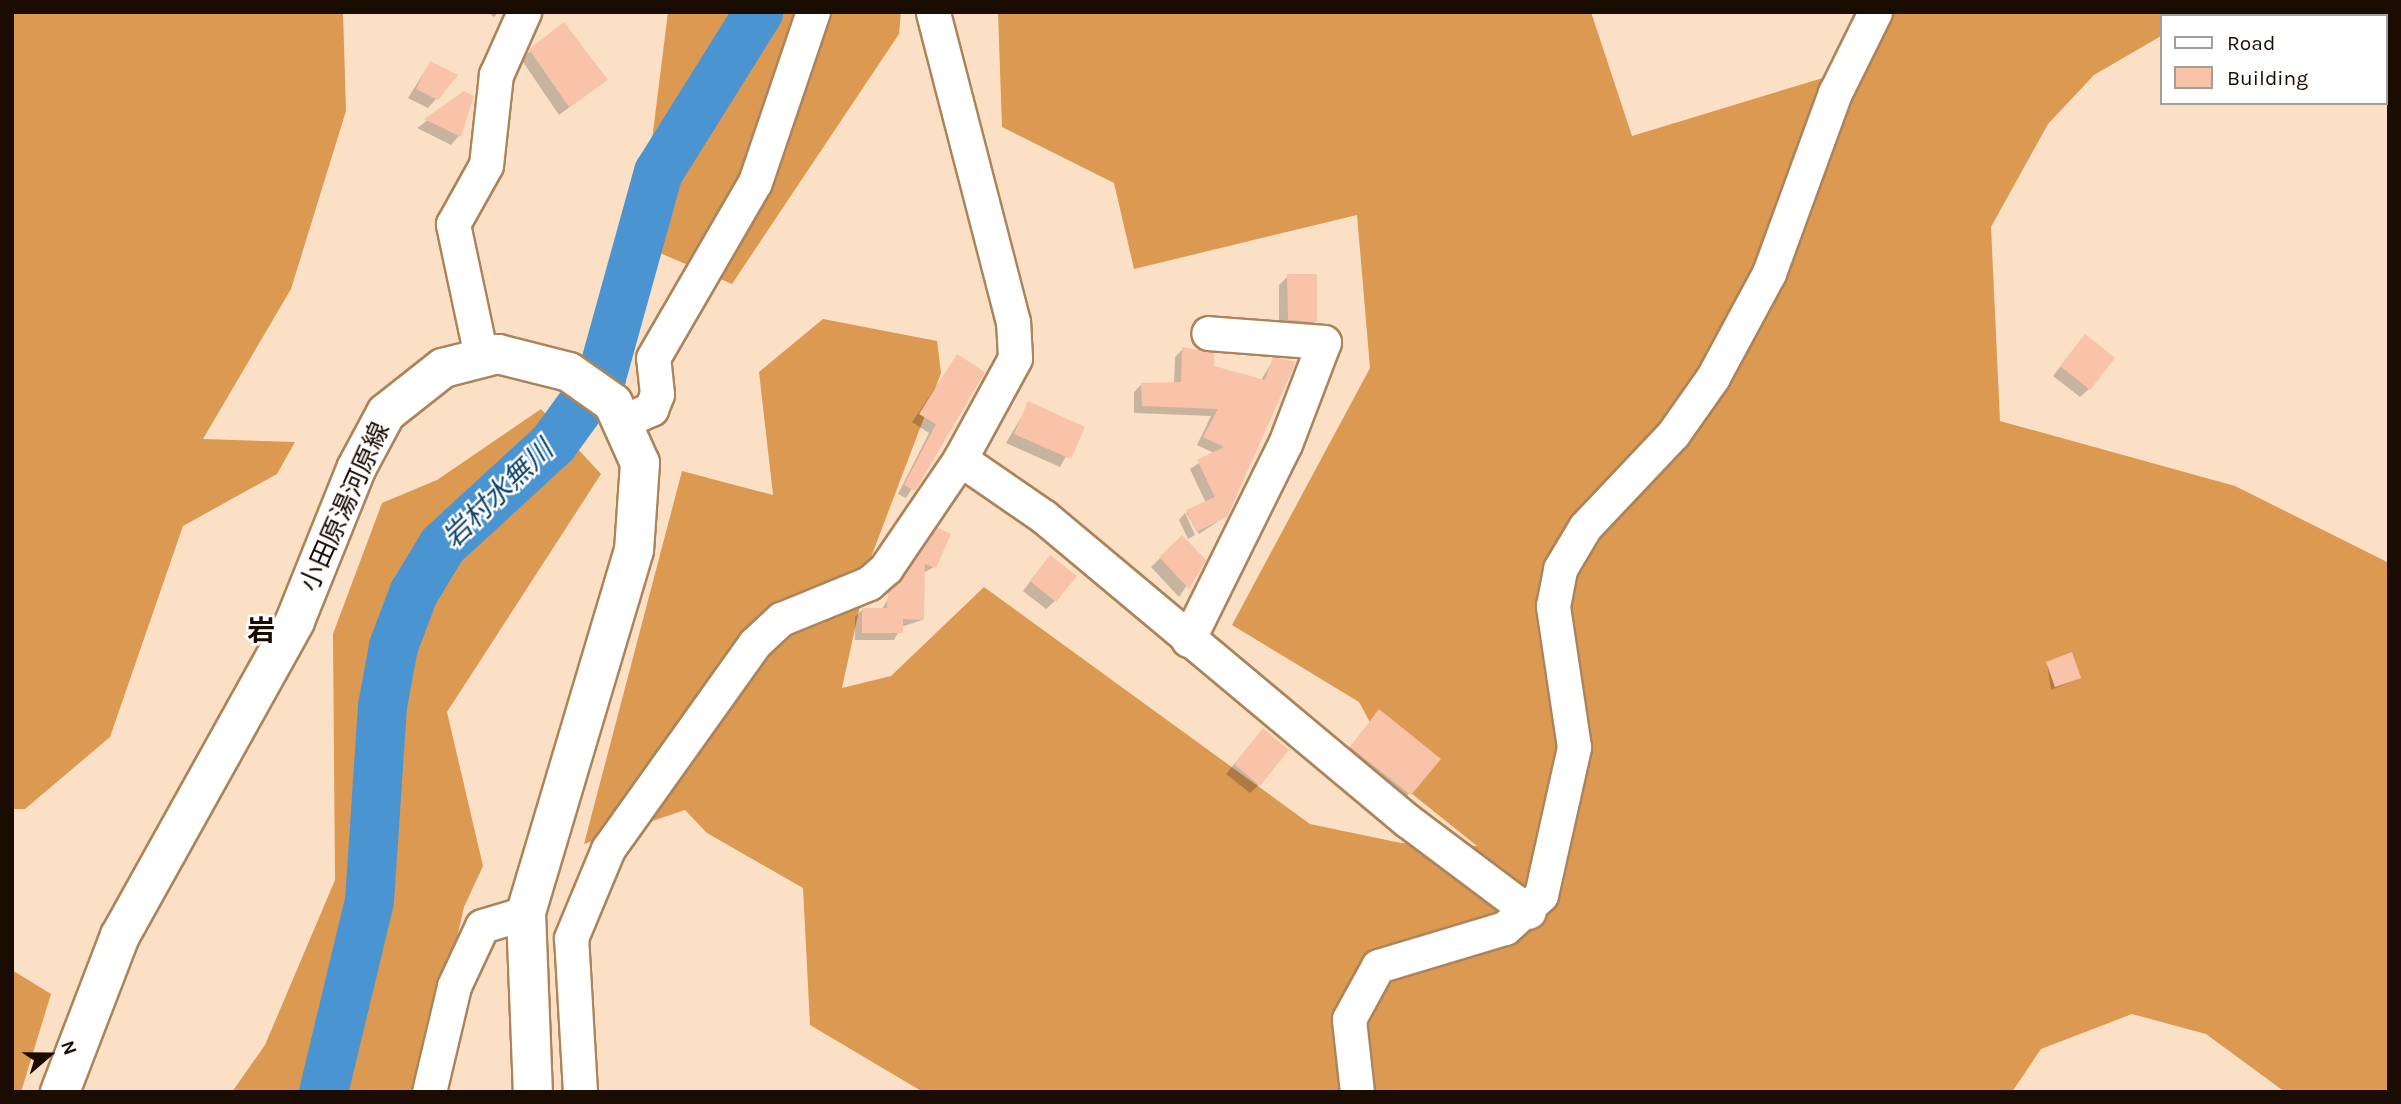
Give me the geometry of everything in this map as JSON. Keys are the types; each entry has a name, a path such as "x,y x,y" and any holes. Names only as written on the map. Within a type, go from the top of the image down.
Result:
{"main road":[{"name":"小田原湯河原線","path":"60,1092 120,936 295,621 356,469 386,413 443,368 481,356 516,355 569,372 618,412"},
{"path":"533,1092 526,913 634,550 640,463 618,412"}],"street":[{"path":"481,356 453,223 486,165 496,75 524,12"},
{"path":"618,412 651,409 657,394 653,358 755,182 813,12"},
{"path":"580,1092 571,938 608,849 754,644 781,619 877,576 960,459 1016,358 1013,322 933,12"},
{"path":"1357,1092 1349,1019 1378,966 1505,928 1529,912 1551,860 1574,747 1553,606 1560,569 1585,527 1672,434 1713,377 1769,273 1835,93 1875,12"},
{"path":"1188,640 1285,444 1324,342 1208,333"},
{"path":"960,459 1044,516 1188,640 1529,912"},
{"path":"429,1092 454,986 482,926 526,913"}],"shaded area":[{"path":"12,12 343,12 346,111 291,289 203,439 295,442 277,474 183,526 110,737 25,809 12,809"},
{"path":"668,12 901,12 899,34 732,284 639,244"},
{"path":"998,12 1591,12 1632,136 1826,77 1874,12 2216,12 2160,14 2160,37 2094,75 2048,124 1991,227 2000,421 2235,486 2389,563 2389,1092 2285,1092 2206,1034 2132,1014 2041,1049 2012,1092 923,1092 810,1025 803,888 707,833 685,810 584,844 682,471 773,495 759,372 823,319 937,341 941,373 870,560 842,688 891,676 984,587 1310,824 1401,843 1477,846 1406,789 1359,702 1232,625 1370,368 1357,215 1134,269 1114,183 1002,127"},
{"path":"2292,12 2389,12 2389,43 2387,14"},
{"path":"541,409 601,474 447,712 483,866 464,907 422,1092 232,1092 265,1045 335,880 333,634 382,503 437,480"},
{"path":"12,970 51,994 21,1092 12,1092"}],"building":[{"path":"564,22 608,80 569,107 529,49"},
{"path":"430,61 458,75 438,100 416,89"},
{"path":"464,91 474,96 461,137 424,119"},
{"path":"1287,274 1317,274 1317,322 1288,320"},
{"path":"2085,334 2115,358 2090,390 2060,366"},
{"path":"1182,347 1214,353 1214,366 1265,380 1273,357 1296,362 1227,517 1196,532 1186,510 1215,497 1197,460 1224,447 1203,437 1218,409 1142,406 1141,383 1181,382"},
{"path":"957,354 985,372 915,491 904,485 936,424 919,414"},
{"path":"1028,401 1085,427 1071,459 1014,434"},
{"path":"937,527 951,534 936,568 925,564 924,620 903,619 903,633 862,633 862,608 887,608 888,592"},
{"path":"1182,535 1206,560 1189,589 1159,557"},
{"path":"1050,555 1077,576 1056,602 1030,581"},
{"path":"2072,652 2081,678 2055,687 2046,662"},
{"path":"1379,709 1441,759 1411,795 1350,747"},
{"path":"1263,728 1289,750 1260,786 1234,764"}],"waterway":[{"name":"岩村水無川","path":"323,1092 369,901 382,706 393,646 413,593 442,545 553,443 601,377 658,172 758,12"}],"district":[{"name":"岩","path":"261,631"}]}
